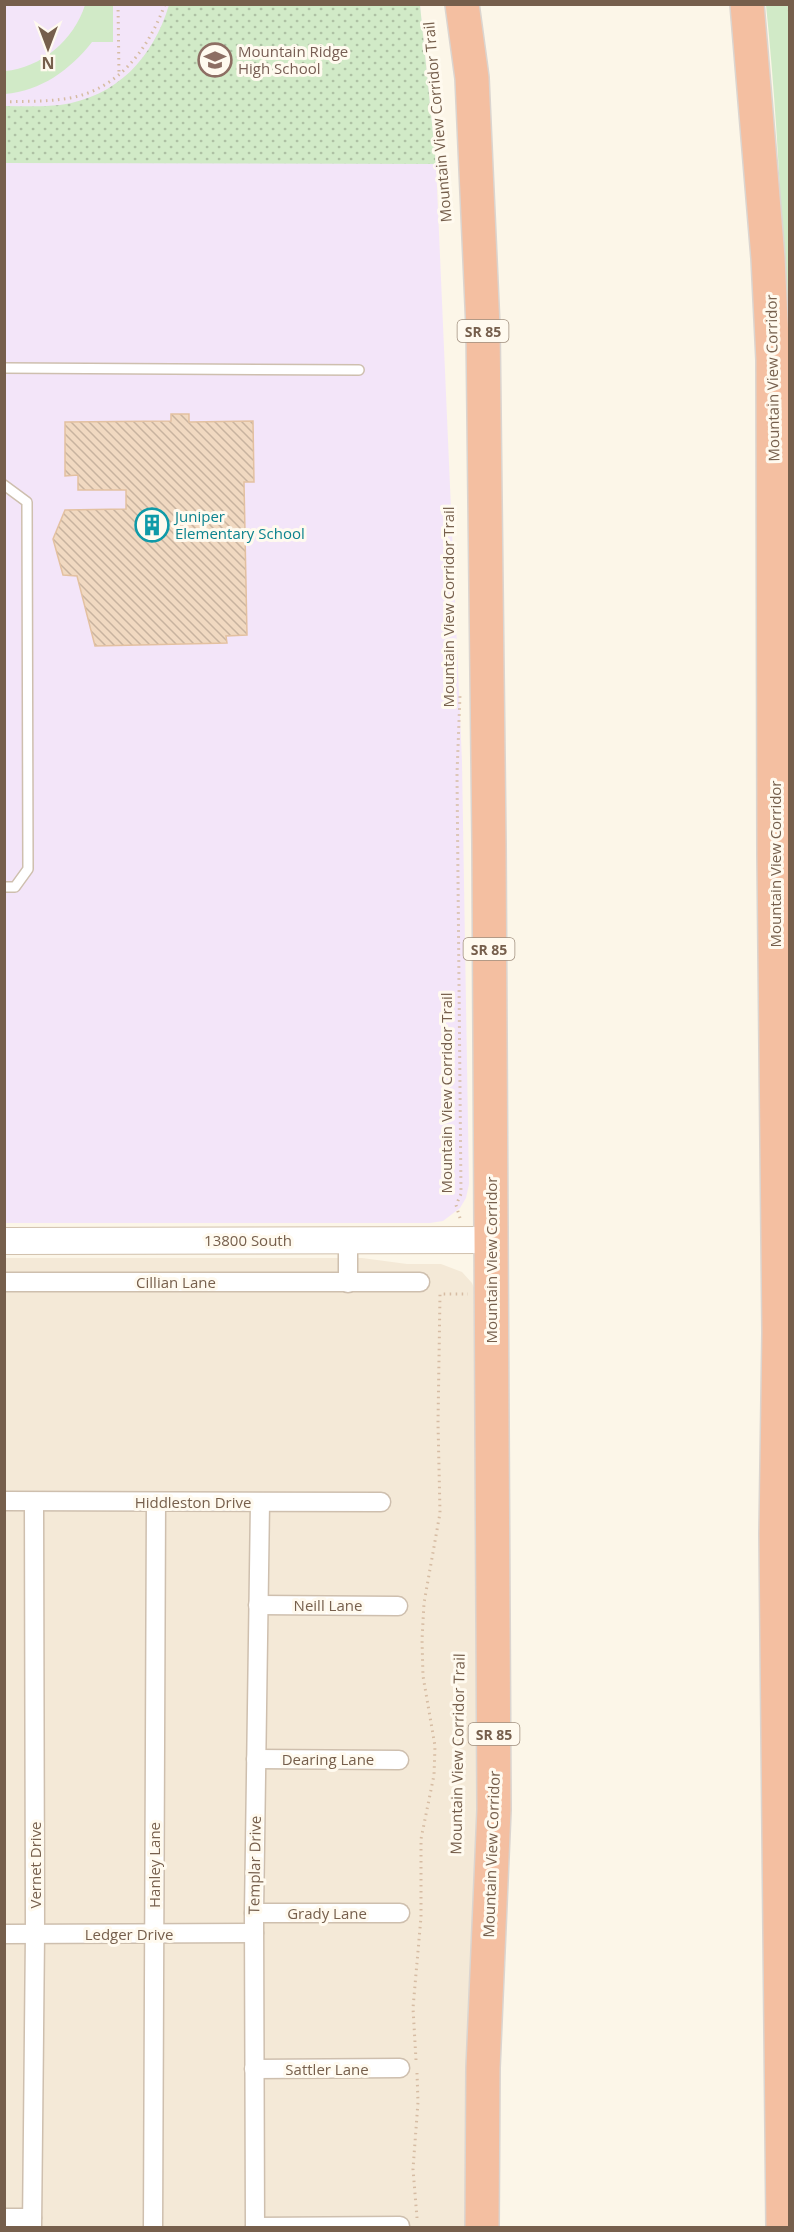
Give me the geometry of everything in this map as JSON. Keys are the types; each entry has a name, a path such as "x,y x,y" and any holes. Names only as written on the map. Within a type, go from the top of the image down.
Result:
{"highway":[{"name":"Mountain View Corridor","path":"462,4 472,78 483,328 494,1810 483,2067 482,2228"},
{"name":"Mountain View Corridor","path":"747,4 768,258 773,360 783,1071 776,1534 783,2228"}],"street":[{"path":"348,1240 348,1283"},
{"name":"13800 South","path":"4,1241 491,1240"},
{"name":"Cillian Lane","path":"4,1282 420,1282"},
{"name":"Hiddleston Drive","path":"4,1501 381,1502"},
{"name":"Vernet Drive","path":"32,2223 35,1934 34,1502"},
{"name":"Hanley Lane","path":"153,2228 156,1502"},
{"name":"Templar Drive","path":"255,2227 254,1913 260,1503"},
{"name":"Neill Lane","path":"258,1605 398,1606"},
{"name":"Dearing Lane","path":"256,1759 399,1760"},
{"name":"Grady Lane","path":"254,1913 400,1913"},
{"name":"Ledger Drive","path":"4,1934 254,1933"},
{"name":"Sattler Lane","path":"254,2069 400,2068"},
{"path":"4,2218 32,2223"},
{"path":"255,2227 409,2227"}],"lane":[{"path":"4,368 359,370"},
{"path":"4,485 27,502 28,869 15,887 4,887"}],"path":[{"path":"118,4 119,75"},
{"path":"4,102 72,98 101,87 119,75 142,52 155,30 165,4"},
{"path":"789,4 789,21"},
{"name":"Mountain View Corridor Trail","path":"458,1209 456,1205 461,1194 457,774 460,691"},
{"path":"409,2227 418,2084 413,2000 421,1917 421,1839 434,1775 435,1746 423,1676 422,1640 424,1603 440,1513 438,1423 440,1294 469,1294 469,1286"}],"shaded area":[{"path":"5,5 420,5 436,164 462,762 469,1184 466,1198 460,1208 443,1221 430,1223 5,1223"},
{"path":"5,1258 362,1258 407,1264 441,1264 462,1272 472,1283 477,1295 478,1787 464,2227 5,2228"}],"green space":[{"path":"85,5 113,5 113,42 92,42 74,62 43,84 5,94 5,71 31,64 54,50 73,30"},
{"name":"Mountain Ridge High School","path":"169,5 420,5 436,164 5,163 5,106 60,105 80,101 115,84 143,58 162,24"},
{"path":"766,5 790,5 789,776 788,486 784,293 774,101"}],"building":[{"name":"Juniper Elementary School","path":"171,414 189,414 189,422 253,421 254,482 244,482 247,635 226,636 227,643 95,646 77,576 63,575 53,539 65,510 126,509 126,490 78,490 78,475 65,476 65,422 171,421"}],"place":[{"name":"Mountain Ridge High School","path":"215,60"},
{"name":"Juniper Elementary School","path":"152,525"}]}
